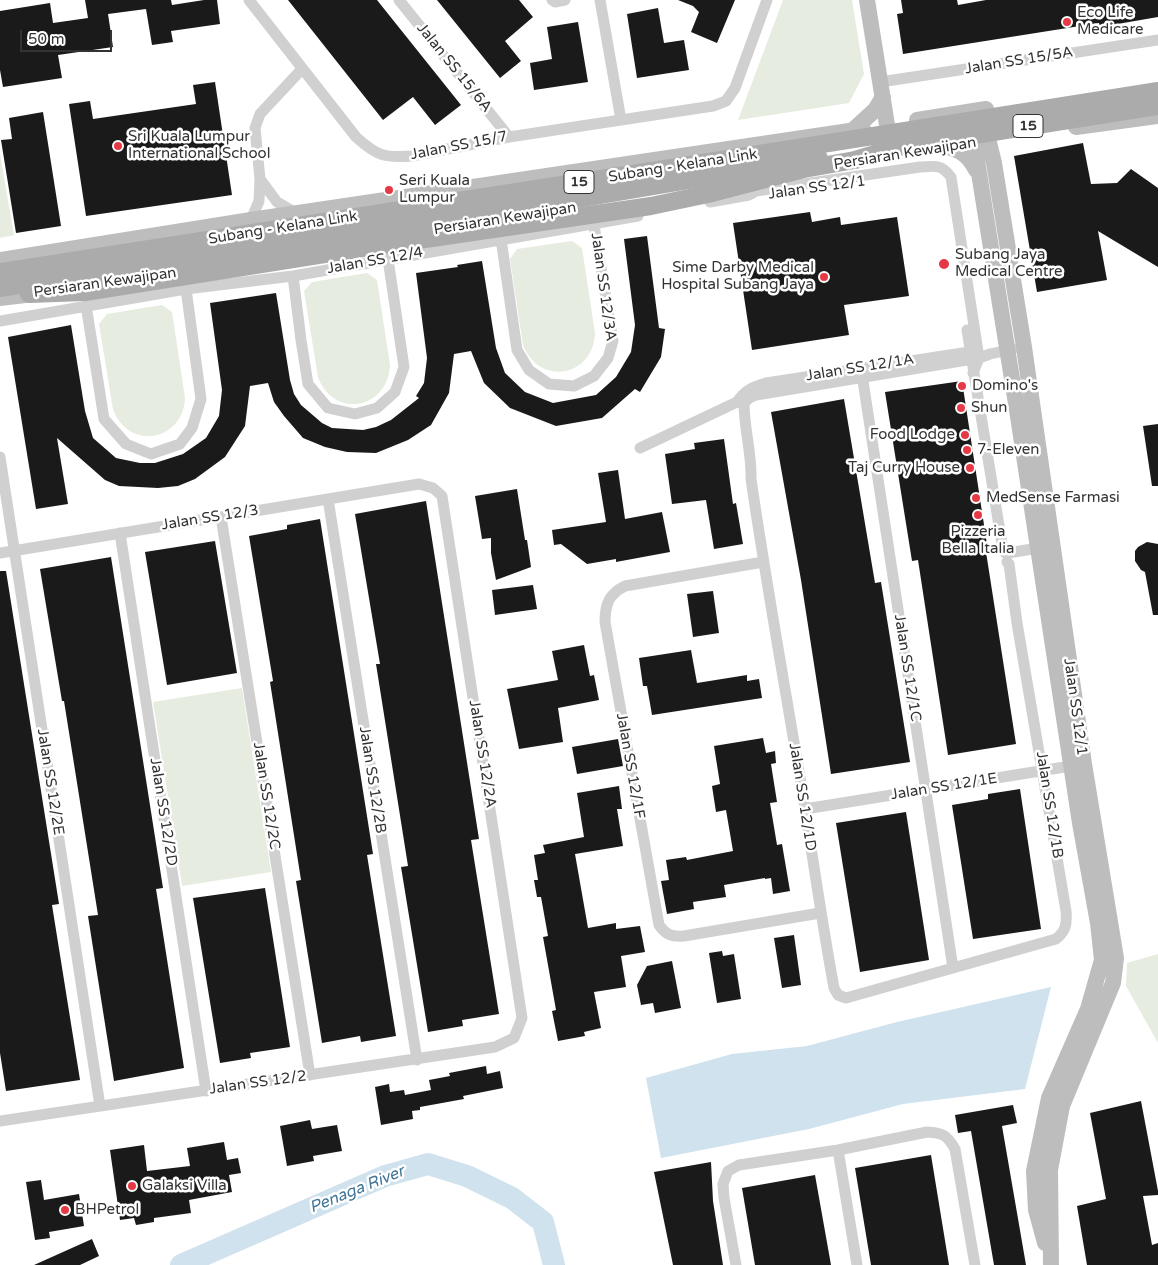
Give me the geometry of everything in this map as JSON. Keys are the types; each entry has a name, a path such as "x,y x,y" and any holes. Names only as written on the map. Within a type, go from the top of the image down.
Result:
{"main road":[{"path":"867,0 887,125"},
{"name":"Persiaran Kewajipan","path":"0,260 296,213 887,125 981,113 1158,85"},
{"path":"852,131 875,110 881,90"},
{"name":"Subang - Kelana Link","path":"0,272 1158,91"},
{"name":"15","path":"899,147 1158,106"},
{"path":"818,136 844,137 981,113 981,118 985,124 981,141"},
{"name":"Persiaran Kewajipan","path":"0,298 153,277 981,141 1158,116"},
{"name":"Jalan SS 12/1","path":"981,141 979,177 1007,350 1045,547"},
{"name":"Jalan SS 12/1","path":"981,141 1024,347 1045,547 1077,765 1116,958 1114,983 1062,1106 1050,1170 1051,1265"},
{"path":"28,294 85,292 325,254 651,206 708,194 804,169 855,160 899,147"},
{"name":"Subang - Kelana Link","path":"0,288 208,255 489,214 755,168 899,147"},
{"path":"946,147 956,149 965,154 973,163 979,177"}],"street":[{"name":"Jalan SS 15/7","path":"249,0 356,137 368,148 380,155 412,156 509,137 621,120"},
{"name":"Jalan SS 15/6A","path":"399,0 509,137"},
{"path":"552,0 556,2 565,0"},
{"path":"600,0 621,120 713,106 726,101 735,88 767,0"},
{"name":"Jalan SS 15/5A","path":"881,90 1158,40"},
{"path":"251,220 259,202 260,180 255,128 260,114 302,69"},
{"name":"Jalan SS 12/1","path":"749,195 756,191 920,167 934,166 944,168 950,177 974,355"},
{"path":"260,180 277,202 296,213"},
{"name":"Jalan SS 12/4","path":"0,321 86,305 293,276 501,239 594,225 749,195"},
{"path":"566,209 570,228"},
{"name":"Jalan SS 12/3A","path":"501,239 517,350 528,370 549,384 574,386 594,376 608,358 613,341 594,225"},
{"path":"293,276 308,384 328,408 355,414 377,408 396,392 404,367 388,259"},
{"path":"86,305 104,418 126,444 151,454 180,444 192,428 202,399 186,290"},
{"name":"Jalan SS 12/1A","path":"640,448 756,395 862,373 990,354 1024,347"},
{"path":"974,355 973,373 1003,550 1005,553 1008,553 1045,547"},
{"name":"Jalan SS 12/1C","path":"862,373 953,968"},
{"name":"Jalan SS 12/1D","path":"741,402 737,412 745,466 750,479 805,809 820,913 834,988 838,995 846,998 953,968"},
{"name":"Jalan SS 12/2E","path":"0,457 100,1106"},
{"name":"Jalan SS 12/3","path":"0,553 420,484"},
{"name":"Jalan SS 12/2A","path":"420,484 433,488 442,496 522,1018 514,1038"},
{"name":"Jalan SS 12/2B","path":"328,499 416,1060"},
{"name":"Jalan SS 12/2C","path":"221,516 310,1075"},
{"name":"Jalan SS 12/2D","path":"120,533 206,1091"},
{"name":"Jalan SS 12/1F","path":"763,562 625,586 615,591 608,599 605,609 605,622 659,925 665,933 674,937 820,913"},
{"name":"Jalan SS 12/1B","path":"953,968 1056,939 1063,933 1066,926 1066,911 1009,564 1007,562"},
{"name":"Jalan SS 12/1E","path":"805,809 1077,765"},
{"name":"Jalan SS 12/2","path":"0,1121 416,1060 496,1047 514,1038"},
{"path":"736,1265 724,1198 723,1184 728,1171 738,1165 838,1150 927,1132 938,1133 949,1138 955,1149 975,1265"},
{"path":"838,1150 857,1265"}],"shaded area":[{"path":"783,0 852,0 864,74 849,103 738,120"},
{"path":"0,154 14,235 0,238"},
{"path":"572,241 582,248 595,333 592,348 585,360 576,367 564,371 552,371 541,367 531,358 523,345 510,259 517,249"},
{"path":"367,273 377,280 390,365 387,380 380,392 370,400 359,404 347,404 335,399 325,390 318,377 304,291 312,282"},
{"path":"162,305 172,312 185,398 182,413 175,424 165,432 154,436 142,436 130,431 120,422 113,409 99,324 107,314"},
{"path":"242,688 271,872 182,886 153,702"},
{"path":"1158,954 1158,1043 1126,986 1127,963"}],"water":[{"path":"1051,987 1025,1089 903,1104 809,1129 661,1158 646,1078 732,1054 807,1046 897,1022"}],"building":[{"path":"85,0 171,0 172,5 217,0 220,24 171,31 173,42 152,45 146,9 108,14 113,47 58,55 62,78 3,87 0,70 0,11 50,3 53,23 88,18"},
{"path":"288,0 377,0 461,105 435,125 413,97 383,120"},
{"path":"437,0 519,0 533,17 505,41 521,61 500,78"},
{"path":"678,0 735,0 717,43 691,32 699,12 693,6"},
{"path":"901,0 957,0 958,5 986,0 1158,0 1158,17 1100,27 1099,23 903,54 897,14 903,13"},
{"path":"658,8 664,43 684,40 689,70 637,78 627,14"},
{"path":"578,22 588,82 534,90 530,63 552,59 547,27"},
{"path":"215,82 232,195 86,216 69,104 90,101 93,119 196,104 193,85"},
{"path":"43,112 61,226 16,233 1,140 12,139 9,118"},
{"path":"1083,143 1091,184 1117,183 1131,169 1158,188 1158,267 1098,231 1107,280 1037,292 1014,156"},
{"name":"Sime Darby Medical Hospital Subang Jaya","path":"810,212 812,222 840,217 841,225 897,217 909,296 844,305 849,335 752,350 733,223"},
{"path":"647,236 659,328 665,329 661,357 640,392 635,389 602,418 556,426 510,408 484,383 471,351 454,354 449,393 431,425 408,440 376,453 347,452 325,447 303,438 274,402 268,383 250,386 245,426 225,457 195,479 178,486 158,488 119,486 105,480 57,438 68,504 36,509 8,337 71,325 85,411 93,438 116,458 140,463 155,463 183,454 206,438 219,416 222,390 210,303 276,293 294,394 301,405 322,423 332,428 363,430 376,427 391,420 419,398 416,396 424,383 427,358 416,273 458,267 457,265 482,261 496,348 505,373 525,392 553,403 596,395 616,377 631,352 635,325 624,239"},
{"path":"962,381 1016,744 948,755 918,560 912,561 885,392"},
{"path":"844,399 875,583 881,582 910,762 831,774 801,580 771,412"},
{"path":"1158,424 1158,486 1152,486 1143,426"},
{"path":"724,439 733,504 736,503 743,544 714,549 706,500 672,504 665,454 695,449 694,443"},
{"path":"618,470 625,519 662,512 670,552 616,562 616,559 587,564 561,544 554,545 552,530 606,522 598,473"},
{"path":"517,489 531,567 496,580 491,553 491,538 482,539 475,496"},
{"path":"426,501 479,839 471,840 499,1014 462,1020 463,1026 428,1032 401,867 408,866 376,664 380,664 355,514"},
{"path":"320,519 373,854 367,855 396,1036 361,1042 360,1036 322,1043 296,881 301,880 270,682 273,681 249,536 287,529 287,525"},
{"path":"215,541 237,673 167,685 145,552"},
{"path":"1147,542 1158,544 1158,615 1153,615 1145,572 1141,570 1135,561 1135,551"},
{"path":"111,557 163,888 156,889 184,1068 114,1081 88,916 98,915 64,701 62,701 40,569"},
{"path":"0,571 6,571 59,904 52,905 80,1080 6,1091 0,1053"},
{"path":"533,585 537,609 495,615 492,590"},
{"path":"713,591 719,633 693,637 687,594"},
{"path":"584,645 590,676 594,675 599,700 558,708 563,742 519,749 507,689 558,680 552,651"},
{"path":"691,650 697,683 747,675 747,681 759,679 762,698 652,715 647,686 643,686 639,658"},
{"path":"763,738 766,753 775,751 776,763 771,764 777,802 770,803 777,845 782,844 790,891 773,894 771,878 724,885 726,897 693,902 694,909 667,914 661,881 669,880 666,860 686,857 687,860 733,851 726,810 716,812 712,786 720,784 714,746"},
{"path":"618,739 623,766 577,774 572,747"},
{"path":"619,786 622,809 617,809 623,846 575,854 588,928 616,923 616,929 640,926 645,952 621,956 626,987 594,992 601,1028 584,1032 585,1036 558,1041 552,1011 556,1010 543,937 548,936 541,897 537,897 534,880 538,880 534,855 545,853 543,845 584,837 577,793"},
{"path":"1020,789 1041,929 973,939 952,805 988,799 988,794"},
{"path":"906,812 929,960 860,972 836,823"},
{"path":"265,888 290,1047 250,1053 251,1058 220,1063 193,898"},
{"path":"794,935 801,985 782,988 774,938"},
{"path":"722,951 723,956 734,954 741,999 717,1003 709,953"},
{"path":"672,961 681,1008 655,1013 653,1003 641,1005 637,985 647,966"},
{"path":"486,1066 487,1074 500,1071 503,1088 463,1096 464,1099 420,1107 420,1110 412,1111 413,1119 381,1125 375,1087 389,1084 390,1092 404,1090 405,1095 431,1090 429,1080 450,1076 449,1073"},
{"path":"1141,1101 1158,1191 1158,1195 1143,1196 1152,1245 1158,1243 1158,1265 1087,1265 1077,1206 1106,1199 1090,1113"},
{"path":"1013,1105 1017,1123 1002,1126 1026,1265 994,1265 971,1131 958,1133 955,1115"},
{"path":"310,1120 312,1129 337,1125 342,1151 313,1156 314,1161 287,1166 280,1126"},
{"path":"224,1142 227,1160 238,1158 241,1173 229,1175 232,1192 189,1200 191,1213 154,1218 154,1222 136,1225 134,1218 120,1220 110,1150 144,1145 147,1171 190,1166 187,1148"},
{"path":"931,1155 949,1265 871,1265 855,1168"},
{"path":"711,1162 713,1201 723,1265 673,1265 654,1172"},
{"path":"815,1175 831,1265 755,1265 742,1188"},
{"path":"41,1180 44,1200 79,1194 84,1226 49,1232 50,1238 35,1240 26,1182"},
{"path":"92,1239 99,1256 80,1265 34,1265"}],"waterway":[{"name":"Penaga River","path":"181,1265 385,1176 428,1164 467,1176 512,1198 543,1222 554,1265"}],"place":[{"name":"Eco Life Medicare","path":"1067,22"},
{"name":"Sri Kuala Lumpur International School","path":"118,146"},
{"name":"Seri Kuala Lumpur","path":"389,190"},
{"name":"Subang Jaya Medical Centre","path":"944,264"},
{"name":"Sime Darby Medical Hospital Subang Jaya","path":"824,277"},
{"name":"Domino's","path":"962,386"},
{"name":"Shun","path":"961,408"},
{"name":"Food Lodge","path":"965,435"},
{"name":"7-Eleven","path":"967,450"},
{"name":"Taj Curry House","path":"970,468"},
{"name":"MedSense Farmasi","path":"976,498"},
{"name":"Pizzeria Bella Italia","path":"978,515"},
{"name":"Galaksi Villa","path":"132,1186"},
{"name":"BHPetrol","path":"65,1210"}]}
